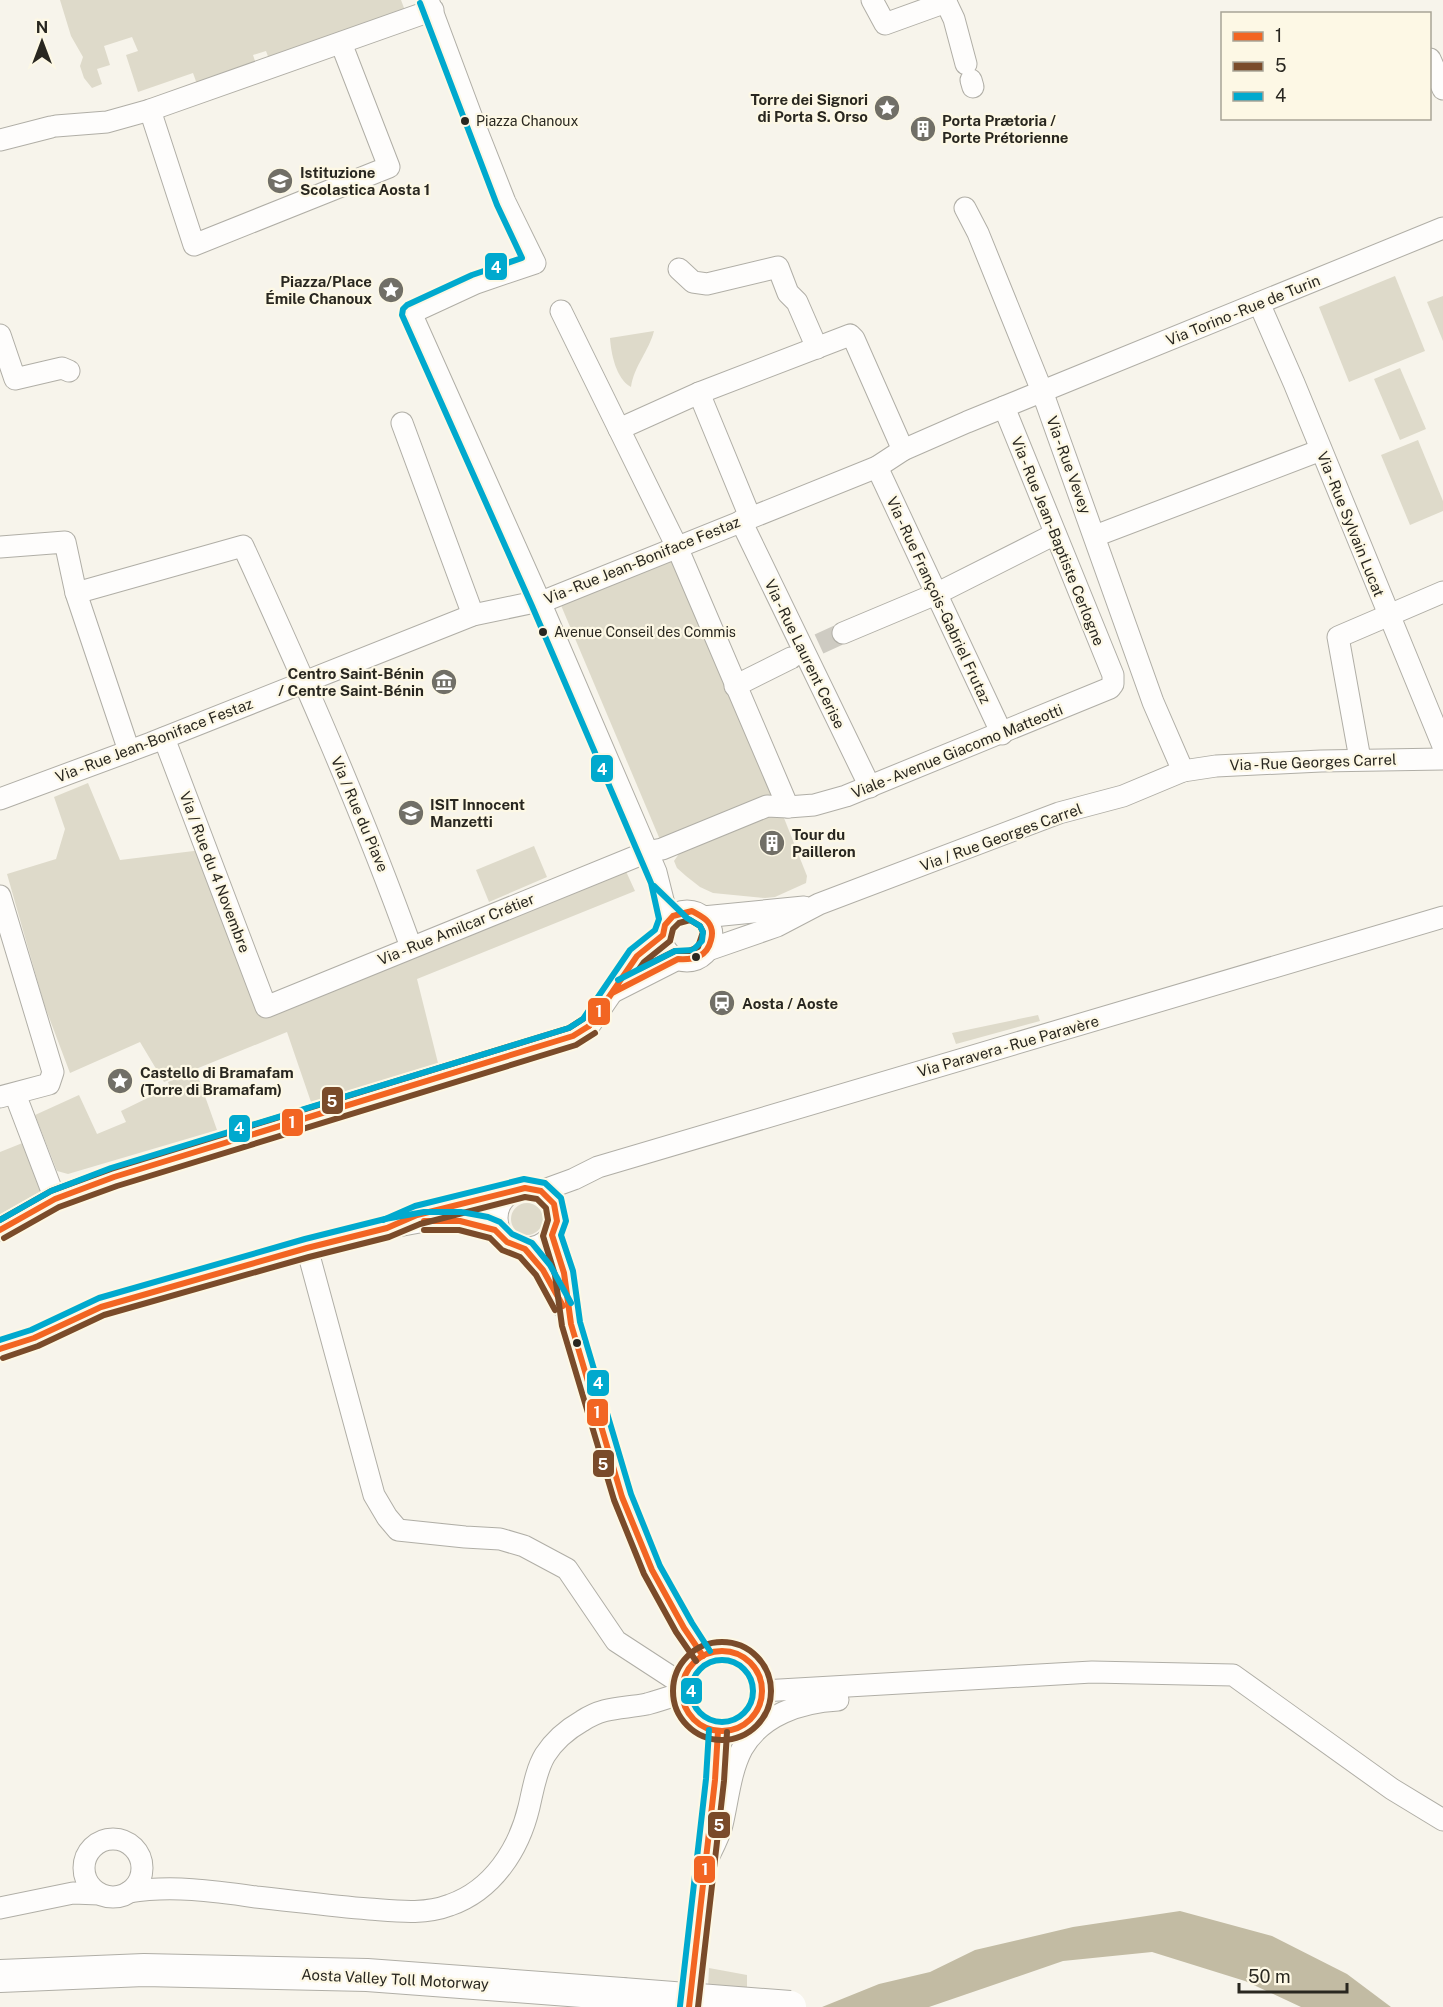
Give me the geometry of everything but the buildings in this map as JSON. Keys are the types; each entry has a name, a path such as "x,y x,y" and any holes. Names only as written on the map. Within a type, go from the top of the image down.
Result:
{"highway":[{"name":"Aosta Valley Toll Motorway","path":"0,1976 144,1970 367,1975 790,2007"},
{"name":"Aosta Valley Toll Motorway","path":"0,1994 159,1987 384,1995 527,2007"}],"street":[{"path":"872,0 886,28 945,1 954,19 970,77"},
{"path":"0,140 54,127 107,122 150,110 340,43 430,5 505,202 535,263 476,283 411,313 540,602 660,880 667,950 678,958 696,959 708,950 777,926 819,904"},
{"path":"150,110 194,246 389,167 340,43"},
{"path":"1431,61 1443,89"},
{"name":"Via - Rue Vevey","path":"965,208 978,233 1042,391 1151,696 1183,771"},
{"name":"Via Torino - Rue de Turin","path":"1042,391 1443,228"},
{"path":"679,269 693,282 707,285 778,267 788,293 797,302 817,348"},
{"name":"Via - Rue Sylvain Lucat","path":"1259,303 1443,746"},
{"path":"561,311 677,547 788,807"},
{"path":"0,335 15,379 62,368 69,371"},
{"path":"619,429 699,393 850,335 854,339 903,450"},
{"name":"Via - Rue Jean-Boniface Festaz","path":"0,799 164,738 473,615 540,602 877,467 903,450 1042,391"},
{"name":"Via - Rue Laurent Cerise","path":"699,393 746,519 804,651 870,787"},
{"name":"Via - Rue Jean-Baptiste Cerlogne","path":"1004,406 1113,675"},
{"path":"402,423 473,615"},
{"path":"1095,536 1321,450"},
{"name":"Via - Rue François-Gabriel Frutaz","path":"877,467 1002,734"},
{"path":"847,631 936,594 1055,534"},
{"path":"0,547 65,542 76,594 129,751"},
{"name":"Via / Rue du Piave","path":"76,594 243,546 304,682 384,871 411,947"},
{"path":"1360,759 1338,637 1443,592"},
{"path":"735,686 804,651"},
{"name":"Viale - Avenue Giacomo Matteotti","path":"647,852 662,849 767,806 814,805 870,787 1110,688 1113,684 1113,675"},
{"name":"Via / Rue du 4 Novembre","path":"164,738 266,1007"},
{"name":"Via - Rue Georges Carrel","path":"1183,771 1216,766 1360,759 1443,759"},
{"name":"Via / Rue Georges Carrel","path":"819,904 1059,813 1123,796 1183,771"},
{"name":"Via - Rue Amilcar Crétier","path":"266,1007 647,852"},
{"path":"660,880 698,914 712,930 708,950"},
{"path":"0,896 53,1072 49,1084 8,1096 55,1199"},
{"path":"0,1230 55,1199 124,1173 573,1036 589,1026 637,956 679,913 791,909 819,904"},
{"name":"Via Paravera - Rue Paravère","path":"540,1191 574,1179 598,1167 1443,917"},
{"path":"612,993 678,958"},
{"path":"525,1249 545,1243 552,1235 557,1213 574,1179"},
{"path":"387,1228 417,1215 525,1188 540,1191 548,1197 557,1213"},
{"path":"510,1193 502,1201 497,1212 497,1223 501,1234 507,1242 525,1249 555,1289 571,1324 622,1497 652,1570 684,1628 689,1675 684,1705 690,1715"},
{"path":"0,1349 34,1338 101,1307 307,1248 387,1228 425,1221 460,1221 485,1226 501,1234"},
{"path":"552,1235 564,1274 571,1324"},
{"path":"307,1248 374,1495 398,1530 465,1538 500,1539 524,1546 567,1569 616,1641 640,1657 669,1665 689,1675"},
{"path":"0,1908 73,1893 99,1894 114,1898 129,1892 162,1889 204,1890 398,1911 426,1911 450,1905 472,1895 491,1879 507,1860 519,1839 544,1756 556,1742 582,1721 602,1711 645,1704 672,1707 690,1715 703,1726 718,1731 737,1728 752,1717 760,1700 761,1691 757,1673 746,1659 729,1652 711,1652 689,1675 645,1704"},
{"path":"761,1691 1092,1671 1233,1675 1392,1789 1443,1820"},
{"path":"705,1864 722,1827 734,1769 743,1748 755,1732 774,1716 800,1705 825,1700 852,1699 884,1684"},
{"path":"689,2007 718,1731"},
{"path":"31,1902 60,1889 83,1866 93,1847 106,1840 114,1839 122,1840 135,1850 141,1863 159,1879 204,1890"},
{"path":"129,1892 140,1880 141,1863"},
{"path":"83,1866 90,1887 99,1894"}],"shaded area":[{"path":"60,0 401,0 407,16 269,59 266,51 253,55 256,64 198,87 193,73 138,92 126,55 138,51 132,37 104,46 110,65 97,69 102,84 92,88 84,78 80,66 83,57 71,36"},
{"path":"1395,276 1425,351 1349,382 1319,307"},
{"path":"1443,296 1443,341 1427,302"},
{"path":"654,331 635,372 631,387 618,372 610,338"},
{"path":"1400,368 1426,429 1400,440 1374,379"},
{"path":"1418,440 1443,501 1443,511 1410,525 1381,455"},
{"path":"674,555 775,794 661,842 560,603"},
{"path":"88,783 120,860 202,850 263,1013 624,867 635,891 417,979 439,1067 312,1105 287,1032 164,1082 140,1042 70,1073 44,1004 7,874 56,859 65,829 54,797"},
{"path":"772,814 780,814 784,818 807,876 806,883 775,897 713,893 700,887 677,868 674,861 683,848"},
{"path":"534,846 547,877 489,902 476,870"},
{"path":"1038,1015 1040,1021 956,1044 952,1033"},
{"path":"196,1071 217,1130 68,1174 57,1171 35,1115 79,1095 97,1134 126,1122 121,1111 170,1087 168,1082"},
{"path":"25,1142 45,1197 0,1221 0,1152"},
{"path":"527,1203 539,1207 543,1219 539,1231 527,1235 515,1231 511,1219 515,1207"},
{"path":"1180,1911 1272,1936 1347,1974 1391,2007 1301,2007 1245,1981 1152,1952 1063,1961 929,2007 822,2007 879,1984 930,1972 975,1950 1073,1927"},
{"path":"709,1968 747,1975 747,1993 708,1988"}],"tunnel":[{"path":"819,644 843,633"}],"transit line":[{"name":"4","path":"0,1220 51,1191 111,1168 569,1028 583,1019 630,950 655,930 659,919 651,883 532,606 402,315 407,305 472,275 522,258 497,205 420,3"},
{"name":"4","path":"618,980 675,951 693,950 702,941 703,932 700,926 687,918 654,886"},
{"name":"1","path":"692,911 706,920 711,928 712,937 703,954 694,958 678,959 612,993 589,1026 637,956 663,935 665,925 673,916 692,911"},
{"name":"5","path":"690,920 700,926 703,932 698,947 689,951 675,951 639,969 644,962 670,941 673,929 679,923 690,920"},
{"name":"5","path":"0,1220 51,1191 111,1169 569,1028 583,1019"},
{"name":"1","path":"0,1230 55,1199 114,1177 573,1036 589,1026"},
{"name":"5","path":"4,1238 59,1207 117,1186 576,1045 595,1033"},
{"name":"4","path":"383,1220 415,1206 524,1179 545,1183 561,1198 566,1221 561,1235 573,1271 580,1322 631,1494 660,1566 710,1651"},
{"name":"1","path":"0,1349 34,1338 101,1307 307,1248 387,1228 417,1215 525,1188 541,1191 554,1204 557,1221 552,1235 564,1273 571,1324 622,1497 652,1570 684,1628 703,1656"},
{"name":"5","path":"3,1358 38,1346 104,1315 309,1257 389,1237 420,1224 525,1197 537,1199 546,1208 548,1220 543,1236 555,1275 562,1326 614,1500 644,1574 676,1632 696,1661"},
{"name":"4","path":"0,1340 31,1330 99,1298 305,1239 385,1219 424,1212 461,1212 488,1217 500,1222 512,1234 532,1243 550,1265 571,1303"},
{"name":"1","path":"424,1221 460,1221 495,1230 507,1242 525,1249 543,1270 563,1306"},
{"name":"5","path":"424,1230 459,1230 490,1238 502,1250 520,1257 536,1275 555,1310"},
{"name":"5","path":"722,1642 741,1646 756,1657 767,1672 771,1691 767,1710 756,1725 741,1736 722,1740 703,1736 688,1725 677,1710 673,1691 677,1672 688,1657 703,1646 722,1642"},
{"name":"1","path":"722,1651 737,1654 750,1663 759,1676 762,1691 759,1706 750,1719 737,1728 722,1731 707,1728 694,1719 685,1706 682,1691 685,1676 694,1663 707,1654 722,1651"},
{"name":"4","path":"722,1660 744,1669 753,1691 744,1713 722,1722 700,1713 691,1691 700,1669 722,1660"},
{"name":"4","path":"680,2006 706,1779 709,1730"},
{"name":"1","path":"689,2007 715,1780 718,1731"},
{"name":"5","path":"698,2007 724,1781 727,1732"}],"place":[{"name":"Torre dei Signori di Porta S. Orso","path":"887,108"},
{"name":"Piazza Chanoux","path":"465,121"},
{"name":"Porta Prætoria / Porte Prétorienne","path":"923,129"},
{"name":"Istituzione Scolastica Aosta 1","path":"280,181"},
{"name":"Piazza/Place Émile Chanoux","path":"391,290"},
{"name":"Avenue Conseil des Commis","path":"543,632"},
{"name":"Centro Saint-Bénin / Centre Saint-Bénin","path":"444,682"},
{"name":"ISIT Innocent Manzetti","path":"411,813"},
{"name":"Tour du Pailleron","path":"772,843"},
{"name":"Aosta / Aoste","path":"722,1003"},
{"name":"Castello di Bramafam (Torre di Bramafam)","path":"120,1081"}]}
